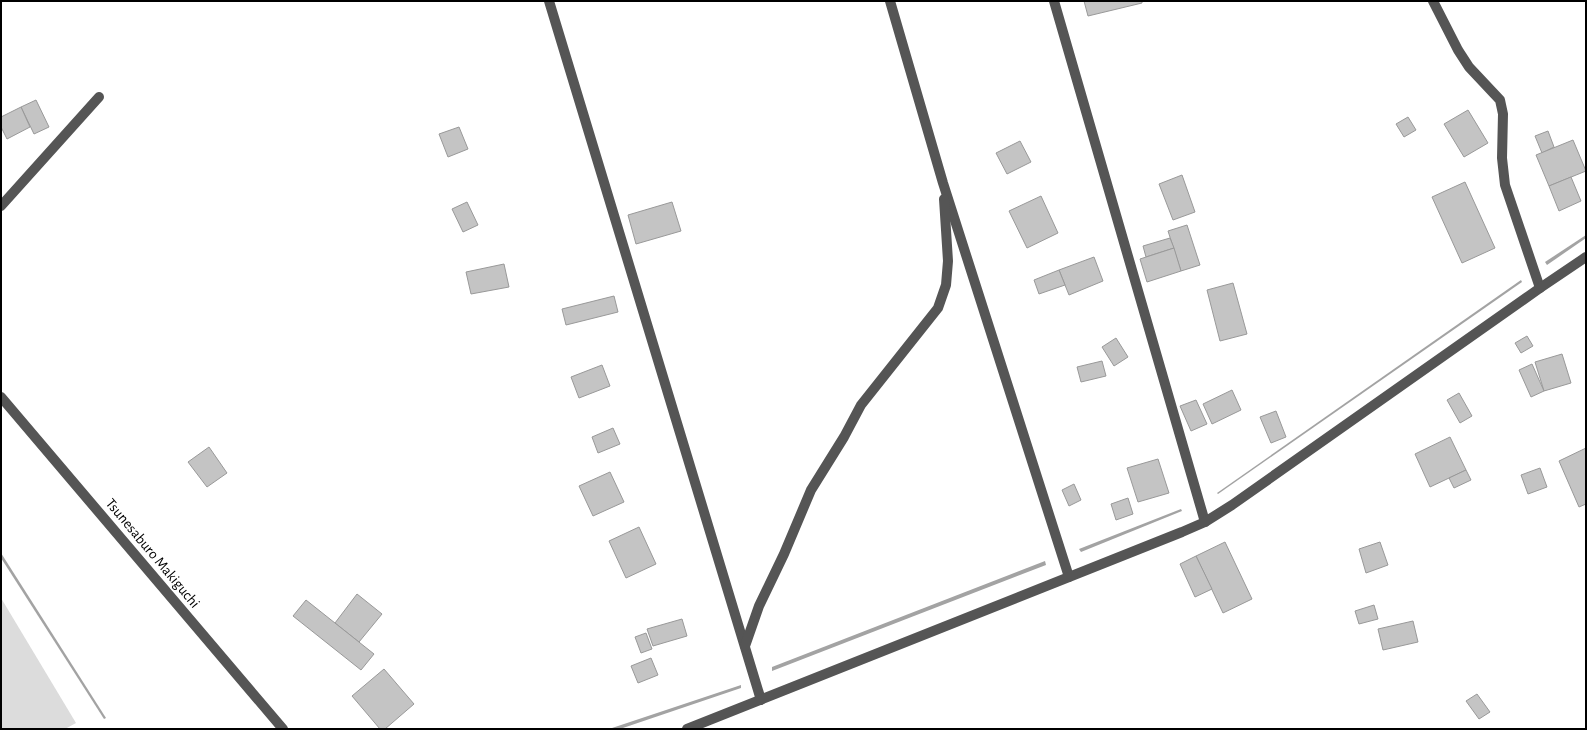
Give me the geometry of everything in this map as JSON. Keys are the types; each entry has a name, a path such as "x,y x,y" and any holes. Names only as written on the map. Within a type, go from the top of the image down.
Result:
{"street":[{"path":"549,1 761,700"},
{"path":"890,1 944,183 1069,578"},
{"path":"1054,1 1205,522"},
{"path":"1433,1 1458,50 1469,67 1500,100 1503,114 1502,158 1505,185 1540,288"},
{"path":"1,206 99,97"},
{"path":"745,646 759,606 784,554 811,490 844,437 861,405 938,308 946,285 948,261 944,183"},
{"path":"687,729 1069,578 1205,522 1232,505 1586,257"},
{"name":"Tsunesaburo Makiguchi","path":"1,397 283,729"}],"shaded area":[{"path":"1586,235 1586,238 1547,265 1545,262"},
{"path":"1521,280 1522,282 1218,494 1217,493"},
{"path":"1181,509 1182,511 1081,552 1079,549"},
{"path":"1,553 106,718 104,719 1,558"},
{"path":"1045,561 1046,565 772,671 772,667"},
{"path":"1,598 76,723 65,729 1,729"},
{"path":"741,685 741,688 620,729 609,729"}],"building":[{"path":"1084,1 1142,1 1142,3 1088,16"},
{"path":"36,100 49,127 34,134 21,107"},
{"path":"21,107 30,127 7,139 1,127 1,117"},
{"path":"1468,110 1488,143 1464,157 1444,124"},
{"path":"1408,117 1416,130 1404,137 1396,124"},
{"path":"459,127 468,149 448,157 439,134"},
{"path":"1548,131 1554,147 1542,153 1535,136"},
{"path":"1573,140 1586,171 1549,186 1536,155"},
{"path":"1020,141 1031,162 1007,174 996,153"},
{"path":"1182,175 1195,212 1173,220 1159,184"},
{"path":"1571,177 1581,201 1559,211 1549,186"},
{"path":"1465,182 1495,248 1462,263 1432,197"},
{"path":"1041,196 1058,233 1027,248 1009,211"},
{"path":"467,202 478,225 463,232 452,209"},
{"path":"672,202 681,231 636,244 628,215"},
{"path":"1187,225 1200,265 1181,271 1168,231"},
{"path":"1170,238 1174,248 1146,257 1143,246"},
{"path":"1174,248 1181,271 1147,282 1140,259"},
{"path":"1094,257 1103,281 1069,295 1059,270"},
{"path":"504,264 509,287 471,294 466,272"},
{"path":"1059,270 1065,285 1039,294 1034,280"},
{"path":"1233,283 1247,334 1220,341 1207,290"},
{"path":"614,296 618,312 566,325 562,309"},
{"path":"1527,336 1533,346 1521,353 1515,343"},
{"path":"1116,338 1128,357 1114,366 1102,347"},
{"path":"1562,354 1571,383 1544,391 1535,362"},
{"path":"1102,361 1106,376 1081,382 1077,367"},
{"path":"1532,364 1544,391 1531,397 1519,370"},
{"path":"602,365 610,386 579,398 571,377"},
{"path":"1232,390 1241,410 1212,424 1203,404"},
{"path":"1459,393 1472,416 1460,423 1447,400"},
{"path":"1196,400 1207,424 1191,431 1180,406"},
{"path":"1276,411 1286,437 1271,443 1260,417"},
{"path":"613,428 620,444 598,453 592,437"},
{"path":"1450,437 1466,470 1430,487 1415,454"},
{"path":"209,447 227,473 207,487 188,462"},
{"path":"1586,448 1586,504 1579,507 1559,461"},
{"path":"1158,459 1169,493 1138,502 1127,468"},
{"path":"1540,468 1547,487 1528,494 1521,475"},
{"path":"1466,470 1471,480 1454,488 1449,478"},
{"path":"610,472 624,502 593,516 579,486"},
{"path":"1074,484 1081,500 1069,506 1062,490"},
{"path":"1128,498 1133,514 1116,520 1111,504"},
{"path":"639,527 656,564 626,578 609,541"},
{"path":"1225,542 1252,599 1223,613 1196,556"},
{"path":"1380,542 1388,565 1366,573 1359,549"},
{"path":"1196,556 1212,589 1195,597 1180,564"},
{"path":"357,594 382,614 359,642 335,623"},
{"path":"306,600 374,654 361,670 293,616"},
{"path":"1374,605 1378,619 1359,624 1355,611"},
{"path":"682,619 687,636 653,646 647,629"},
{"path":"1413,621 1418,642 1383,650 1378,629"},
{"path":"646,633 652,649 641,653 635,637"},
{"path":"651,658 658,675 638,683 631,666"},
{"path":"384,669 414,704 385,729 380,729 352,696"},
{"path":"1477,694 1490,712 1479,719 1466,701"}]}
